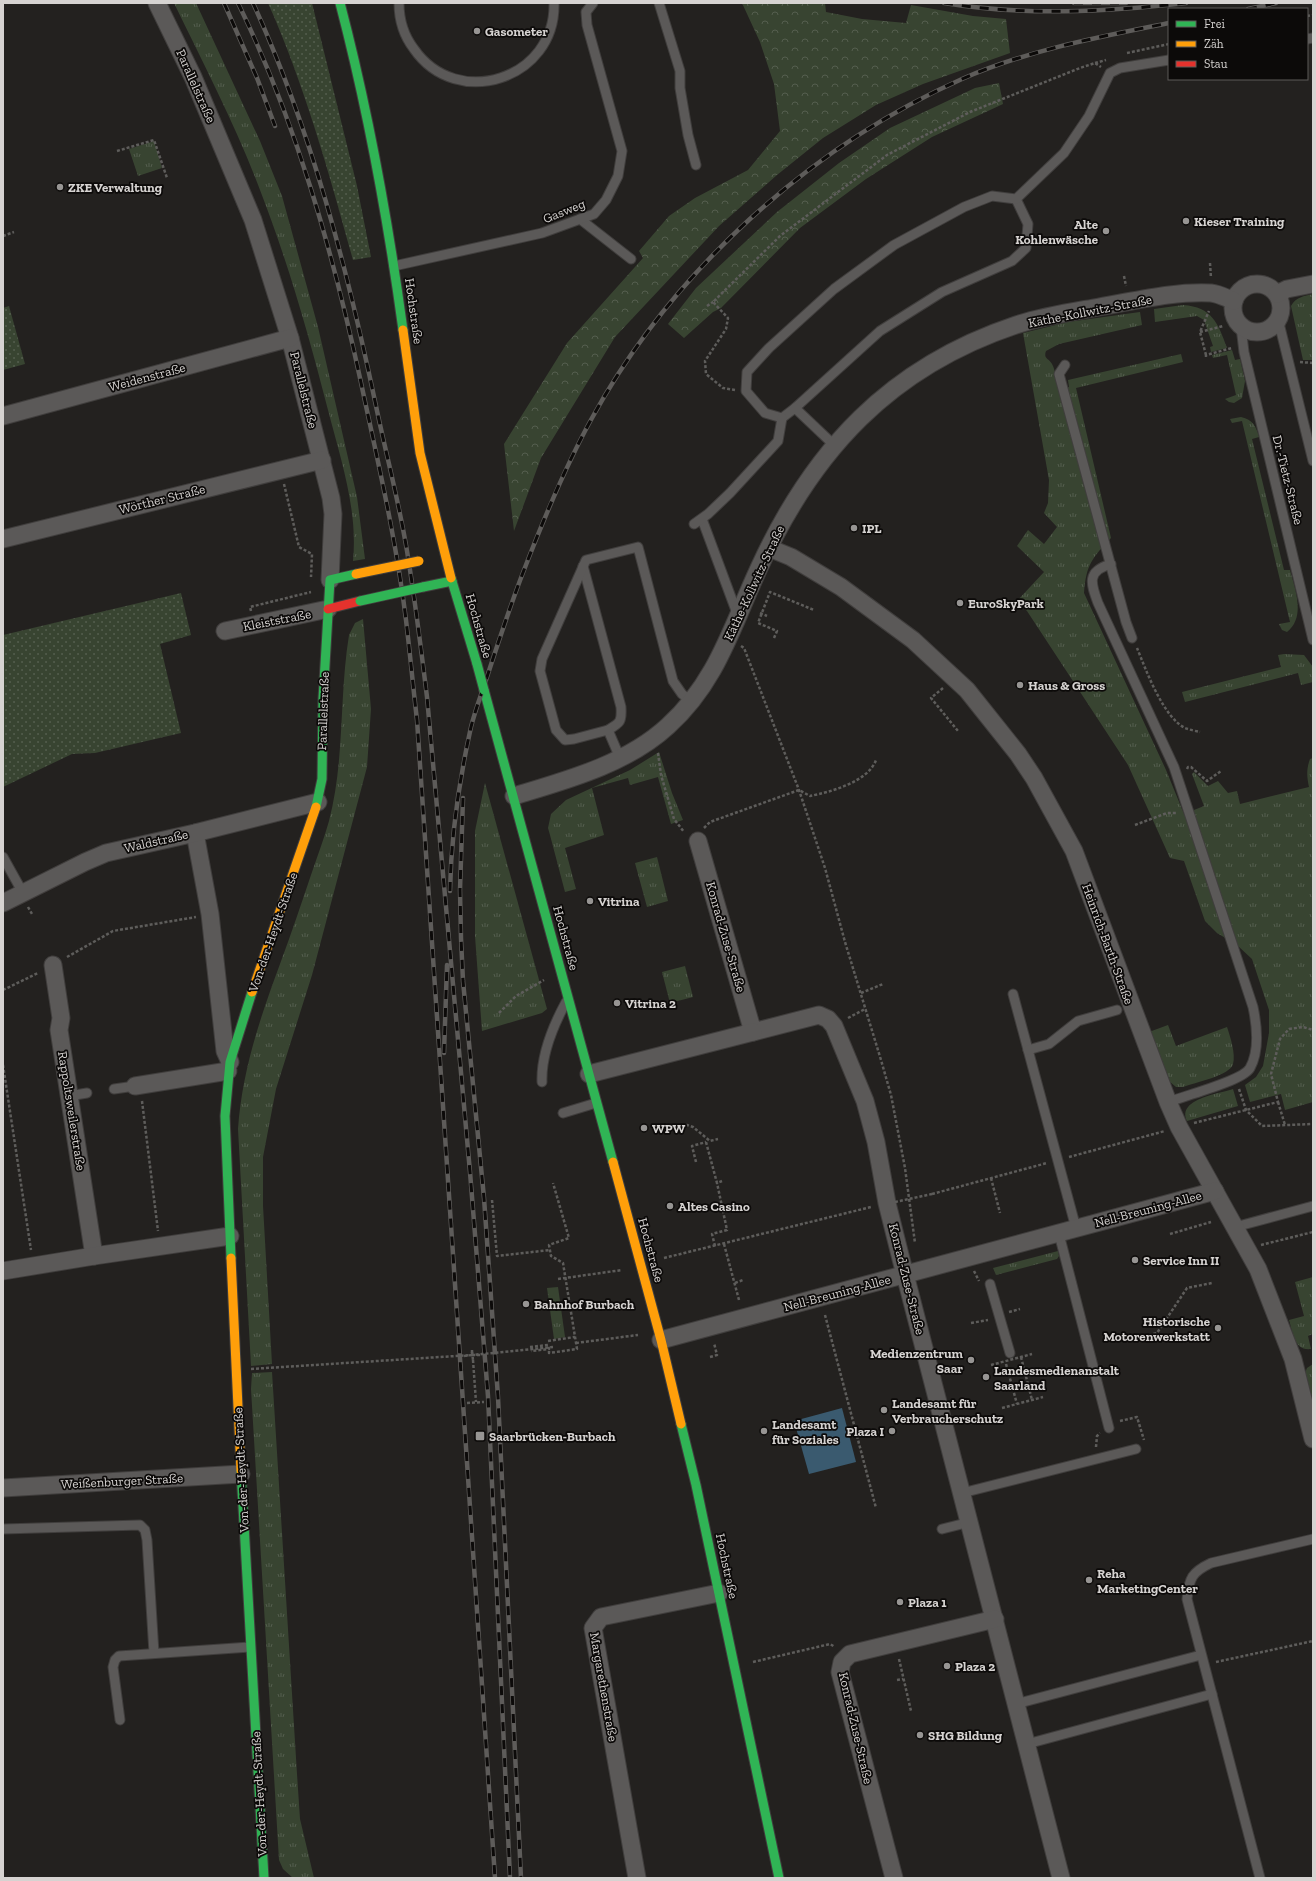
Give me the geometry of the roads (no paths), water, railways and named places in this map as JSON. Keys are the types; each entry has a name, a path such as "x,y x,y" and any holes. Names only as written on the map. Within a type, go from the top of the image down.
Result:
{"main road":[{"name":"Hochstraße","path":"340,3 358,71 394,266 420,453 442,556 452,581 477,664 514,796 661,1340 696,1485 747,1722 778,1878"},
{"path":"330,580 422,560"},
{"name":"Parallelstraße","path":"318,802 322,779 330,580"},
{"path":"328,609 452,581"},
{"name":"Von-der-Heydt-Straße","path":"264,1878 241,1474 225,1116 229,1067 251,994 318,802"}],"street":[{"name":"Parallelstraße","path":"157,3 193,77 253,220 290,338 331,498 333,514 330,580"},
{"path":"1260,284 1270,287 1277,294 1281,312 1273,326 1266,330 1249,332 1241,327 1235,319 1233,310 1234,301 1241,289 1250,285 1260,284"},
{"path":"1277,294 1287,289 1313,284"},
{"name":"Käthe-Kollwitz-Straße","path":"514,796 579,775 620,758 651,741 680,715 692,702 712,673 730,639 769,548 811,475 834,445 864,414 883,396 910,377 955,351 1014,326 1065,313 1180,295 1212,293 1234,301"},
{"name":"Weidenstraße","path":"3,416 290,338"},
{"name":"Wörther Straße","path":"3,539 322,460"},
{"name":"Heinrich-Barth-Straße","path":"769,548 792,557 841,587 913,640 967,690 1018,754 1034,778 1074,851 1168,1102 1179,1127 1248,1249 1275,1308 1293,1359 1313,1439"},
{"name":"Kleiststraße","path":"225,631 328,609"},
{"name":"Waldstraße","path":"3,904 85,862 106,853 195,833 318,802"},
{"name":"Von-der-Heydt-Straße","path":"195,833 210,914 223,1037 229,1067"},
{"name":"Konrad-Zuse-Straße","path":"702,834 753,1032"},
{"name":"Rappoltsweilerstraße","path":"53,965 61,1018 59,1030 94,1256"},
{"name":"Konrad-Zuse-Straße","path":"590,1074 819,1015 828,1019 834,1026 865,1101 876,1142 887,1203 1061,1878"},
{"path":"138,1085 229,1067"},
{"name":"Nell-Breuning-Allee","path":"661,1340 1215,1191"},
{"path":"3,1272 94,1256 230,1236"},
{"name":"Weißenburger Straße","path":"3,1488 241,1474"},
{"name":"Margarethenstraße","path":"637,1878 593,1628 601,1617 719,1593"},
{"name":"Konrad-Zuse-Straße","path":"894,1878 840,1672 842,1662 850,1654 995,1619"}],"lane":[{"path":"400,3 404,32 417,54 428,65 442,74 471,82 500,78 517,71 527,64 544,43 550,30 554,3"},
{"name":"Gasweg","path":"394,266 542,233 594,214 606,200 618,176 622,151 587,25 586,12 593,3"},
{"path":"659,3 680,71 680,88 688,135 696,165"},
{"path":"1016,199 1064,152 1089,116 1110,73 1120,68 1168,60"},
{"path":"782,418 766,413 746,391 747,372 769,348 834,289 894,245 964,207 992,196 1016,199"},
{"path":"738,618 698,521 730,493 778,441 782,418 880,331 942,292 1012,261 1026,248 1028,224 1016,199"},
{"path":"580,220 631,259"},
{"path":"1278,319 1313,461"},
{"name":"Dr.-Tietz-Straße","path":"1241,327 1244,352 1313,640"},
{"path":"1065,365 1059,374 1126,622 1132,638"},
{"path":"795,408 834,445"},
{"path":"583,566 621,707 622,718 618,724 608,730 574,739 565,740 556,730 540,671 545,649 583,566 586,560 638,547 673,681 682,694 692,702"},
{"path":"1111,564 1096,571 1092,577 1091,584 1098,603 1174,767 1253,1007 1257,1027 1254,1055 1250,1069 1236,1079 1168,1102"},
{"path":"608,730 620,758"},
{"path":"3,857 23,893"},
{"path":"1013,994 1076,1228"},
{"path":"542,1082 542,1071 552,1029 568,997"},
{"path":"1028,1050 1049,1044 1078,1021 1117,1010"},
{"path":"114,1089 138,1085"},
{"path":"69,1096 87,1093"},
{"path":"563,1113 597,1103"},
{"path":"1235,1227 1313,1206"},
{"path":"1059,1234 1108,1426"},
{"path":"990,1284 1008,1357"},
{"path":"962,1493 1136,1449"},
{"path":"942,1529 970,1522"},
{"path":"3,1529 140,1525 145,1530 148,1540 154,1653"},
{"path":"1260,1878 1187,1599 1189,1582 1197,1570 1212,1563 1313,1539"},
{"path":"120,1720 113,1667 115,1660 119,1656 250,1647"},
{"path":"1016,1704 1201,1654"},
{"path":"1026,1744 1212,1694"}],"water":[{"path":"842,1408 856,1462 809,1474 794,1421"}],"railway":[{"path":"224,3 257,78 275,126"},
{"path":"238,3 278,94 295,140 324,234 360,378 386,498 402,589 417,720 495,1878"},
{"path":"253,3 293,101 326,201 340,252 365,354 404,533 415,605 427,697 470,1172 488,1396 510,1878"},
{"path":"944,3 1004,10 1035,11 1126,9 1186,3"},
{"path":"1074,3 1126,3"},
{"path":"1253,8 1276,3"},
{"path":"450,891 456,809 471,727 519,584 555,493 582,436 625,364 662,313 704,265 750,219 799,178 851,140 905,107 962,79 1012,60 1064,45 1168,23"},
{"path":"463,798 460,890 463,981 484,1198 498,1397 521,1878"},
{"path":"444,1053 447,965"}],"place":[{"name":"Gasometer","path":"477,31"},
{"name":"ZKE Verwaltung","path":"60,187"},
{"name":"Kieser Training","path":"1186,221"},
{"name":"Alte Kohlenwäsche","path":"1106,231"},
{"name":"IPL","path":"854,528"},
{"name":"EuroSkyPark","path":"960,603"},
{"name":"Haus & Gross","path":"1020,685"},
{"name":"Vitrina","path":"590,901"},
{"name":"Vitrina 2","path":"617,1003"},
{"name":"WPW","path":"644,1128"},
{"name":"Altes Casino","path":"670,1206"},
{"name":"Service Inn II","path":"1135,1260"},
{"name":"Bahnhof Burbach","path":"526,1304"},
{"name":"Historische Motorenwerkstatt","path":"1218,1328"},
{"name":"Medienzentrum Saar","path":"971,1360"},
{"name":"Landesmedienanstalt Saarland","path":"986,1377"},
{"name":"Landesamt für Verbraucherschutz","path":"884,1410"},
{"name":"Landesamt für Soziales","path":"764,1431"},
{"name":"Plaza I","path":"892,1431"},
{"name":"Saarbrücken-Burbach","path":"480,1436"},
{"name":"Reha MarketingCenter","path":"1089,1580"},
{"name":"Plaza 1","path":"900,1602"},
{"name":"Plaza 2","path":"947,1666"},
{"name":"SHG Bildung","path":"920,1735"}]}
